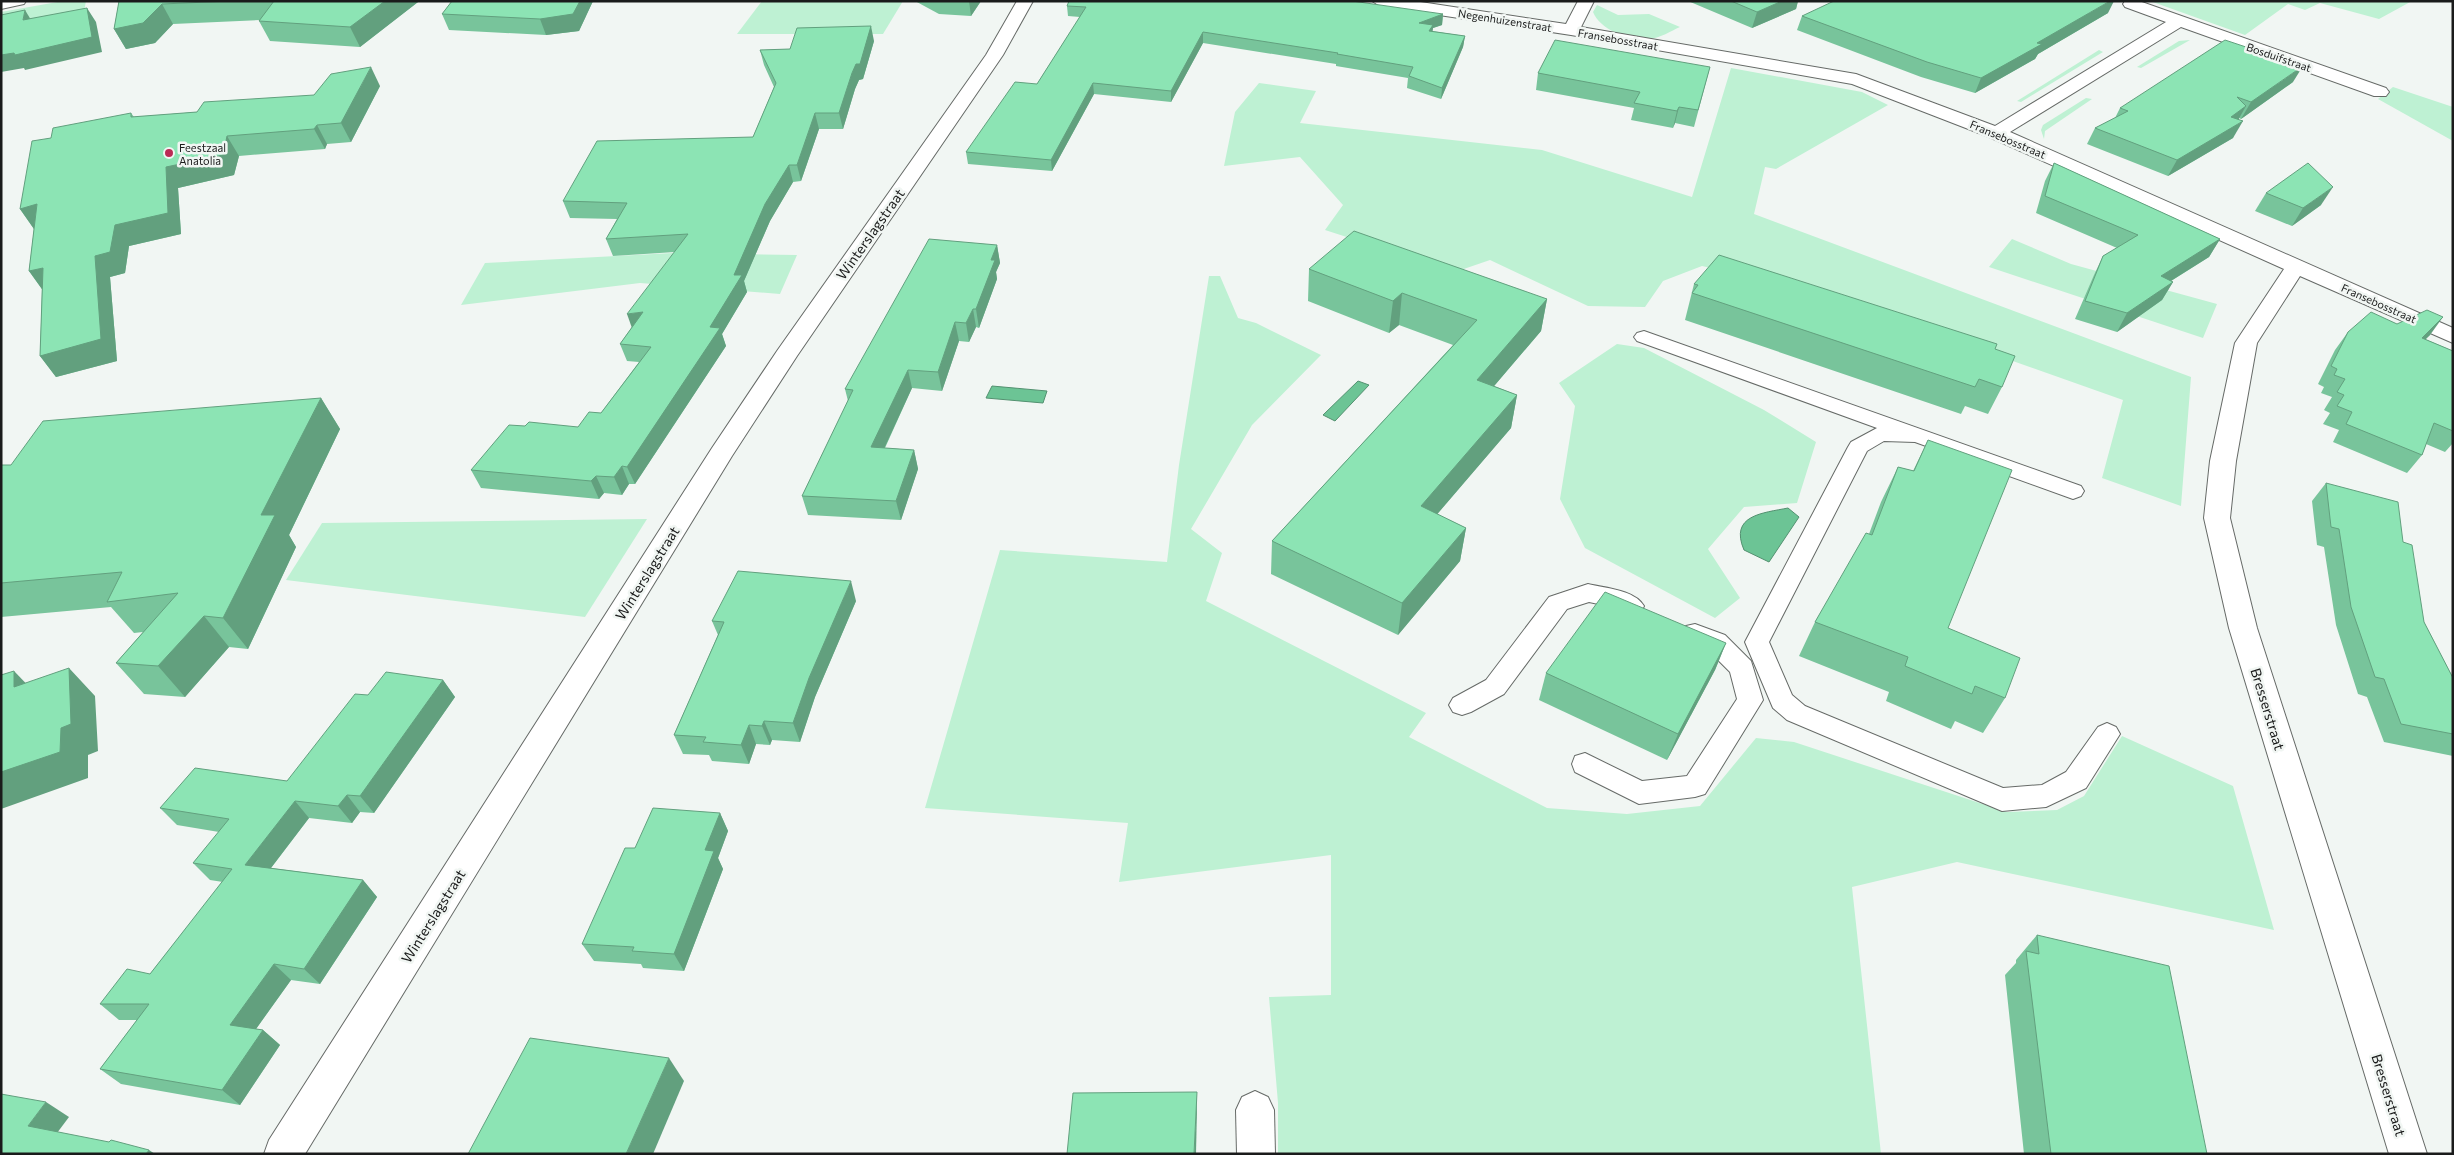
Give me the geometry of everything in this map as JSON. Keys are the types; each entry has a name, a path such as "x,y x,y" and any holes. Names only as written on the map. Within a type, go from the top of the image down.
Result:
{"street":[{"path":"1,4 18,1"},
{"name":"Winterslagstraat","path":"283,1154 721,454 785,356 994,55 1025,1"},
{"name":"Negenhuizenstraat","path":"1380,1 1571,30"},
{"name":"Fransebosstraat","path":"1586,1 1571,30 1856,79 1996,133 2453,336"},
{"name":"Bosduifstraat","path":"2131,4 2380,92"},
{"path":"1996,133 2178,22"},
{"name":"Bresserstraat","path":"2296,266 2246,343 2223,461 2216,518 2243,628 2408,1154"},
{"path":"1255,1110 1256,1154"}],"lane":[{"path":"1644,337 2073,491"},
{"path":"1918,435 1880,434 1859,447 1757,642 1782,701 1796,714 2002,800 2046,796 2076,780 2107,734"},
{"path":"1462,704 1495,688 1558,603 1588,593 1613,598 1716,642 1742,668 1750,700 1695,786 1639,793 1585,764"}],"shaded area":[{"path":"63,1 86,1 83,17 1,22 1,12"},
{"path":"762,1 903,1 883,34 737,34"},
{"path":"2150,1 2412,1 2379,19 2320,3 2305,10 2288,4 2245,35"},
{"path":"1597,5 1618,15 1649,14 1680,27 1654,38 1642,39 1625,36 1602,25 1593,12"},
{"path":"2190,40 2141,68 2137,67 2179,41"},
{"path":"2099,50 2103,52 2021,102 2017,101"},
{"path":"1731,68 1862,92 1888,105 1776,169 1765,167 1754,214 2191,377 2181,506 2102,478 2123,400 1820,293 1702,266 1663,281 1645,307 1588,306 1490,260 1455,272 1325,230 1343,205 1300,157 1224,166 1235,112 1259,83 1316,91 1300,123 1542,150 1692,197"},
{"path":"2393,87 2453,107 2453,141 2378,99"},
{"path":"2086,98 2092,99 2045,131 2044,139 2041,130 2043,125"},
{"path":"2012,239 2071,264 2217,304 2203,338 1989,267"},
{"path":"673,253 797,255 780,294 640,283 461,305 485,263"},
{"path":"1209,276 1220,276 1238,318 1256,323 1321,355 1252,425 1191,529 1222,553 1206,601 1426,713 1409,737 1547,808 1627,814 1700,806 1756,738 1794,742 2007,812 2057,810 2084,796 2122,736 2233,786 2274,930 1957,862 1852,887 1881,1154 1278,1154 1278,1103 1269,997 1331,995 1331,855 1119,882 1128,823 925,808 1000,550 1167,562 1179,465"},
{"path":"1617,344 1644,348 1764,410 1816,442 1797,503 1744,507 1708,549 1740,598 1715,618 1585,548 1560,499 1575,406 1559,383"},
{"path":"1358,381 1369,385 1335,421 1323,415"},
{"path":"992,386 1047,391 1043,403 986,398"},
{"path":"1788,508 1799,517 1769,562 1744,550 1741,529 1745,523 1759,514"},
{"path":"647,519 585,617 286,580 322,523"}],"building":[{"path":"119,1 230,1 162,4 143,23 114,29"},
{"path":"274,1 385,1 350,27 259,21"},
{"path":"452,1 580,1 573,14 540,19 442,14"},
{"path":"1069,1 1352,1 1443,14 1419,23 1433,25 1429,31 1465,36 1442,88 1409,76 1413,67 1203,32 1171,91 1093,83 1051,160 966,152 1015,82 1037,84 1086,7 1067,6"},
{"path":"1731,1 1782,1 1757,12"},
{"path":"1834,1 2110,1 2037,43 2042,44 1981,78 1927,62 1802,16"},
{"path":"87,8 92,37 15,55 14,53 1,55 1,15 25,10 23,20"},
{"path":"871,26 860,64 856,64 852,73 839,113 815,113 797,165 789,165 765,204 734,275 742,275 710,327 720,328 627,467 622,466 614,477 596,476 591,481 471,470 509,425 525,426 529,422 578,427 589,412 601,413 651,347 620,344 643,312 627,314 688,234 606,239 627,203 563,201 597,141 753,137 776,83 760,50 790,49 797,28"},
{"path":"1555,40 1710,67 1698,110 1679,107 1677,111 1634,103 1640,92 1538,73"},
{"path":"2225,40 2303,66 2251,102 2237,97 2246,106 2231,117 2243,121 2177,160 2095,128 2128,111 2120,108"},
{"path":"371,67 341,123 317,125 314,129 227,136 223,155 166,167 168,213 115,225 110,252 95,256 101,339 40,356 43,268 29,271 37,204 20,209 32,141 51,138 53,128 131,113 131,117 197,112 204,102 314,95 331,74"},
{"path":"2054,163 2220,239 2161,276 2173,282 2127,313 2085,301 2103,256 2138,235 2045,196"},
{"path":"2308,163 2333,187 2303,208 2266,193"},
{"path":"1354,231 1547,299 1477,380 1517,395 1421,506 1466,528 1402,603 1272,541 1477,320 1402,293 1393,301 1309,269"},
{"path":"929,239 997,245 991,260 995,260 976,309 973,309 966,323 955,322 938,372 908,370 871,447 914,450 896,501 802,496 853,390 845,389"},
{"path":"1719,255 1997,344 1995,349 2015,356 2002,387 1979,379 1975,387 1692,293 1698,285 1694,284"},
{"path":"2427,310 2443,317 2422,338 2453,351 2453,431 2434,423 2422,455 2346,424 2352,412 2337,406 2344,395 2337,392 2345,379 2334,375 2337,369 2331,366 2348,332 2371,312 2397,324"},
{"path":"321,398 261,515 275,515 223,618 204,616 158,666 116,663 178,593 107,602 122,572 1,583 1,465 11,465 43,421"},
{"path":"1928,440 2012,470 1948,628 2020,658 2005,698 1975,686 1972,694 1905,666 1908,657 1815,622 1866,533 1872,535 1898,467 1914,471"},
{"path":"2326,483 2398,502 2403,542 2412,545 2424,622 2453,678 2453,734 2401,724 2384,679 2375,677 2351,607 2339,529 2331,527"},
{"path":"738,571 851,581 809,678 793,723 764,721 762,726 749,725 741,745 703,742 706,737 674,735 724,622 712,621"},
{"path":"1605,592 1726,643 1678,734 1546,673"},
{"path":"69,668 71,724 61,728 60,752 1,772 1,675 14,671 14,687"},
{"path":"386,672 443,680 360,796 347,795 338,806 295,801 245,865 363,880 304,969 274,964 230,1025 263,1030 222,1090 100,1069 149,1004 100,1004 127,969 150,974 232,869 193,863 229,819 160,808 195,768 287,781 355,694 368,695"},
{"path":"653,808 720,813 705,850 714,851 674,954 632,951 634,947 582,944 625,848 635,848"},
{"path":"2037,935 2169,966 2207,1154 2051,1154 2026,951 2039,954"},
{"path":"530,1038 669,1058 626,1154 468,1154"},
{"path":"1197,1092 1194,1154 1067,1154 1073,1093"},
{"path":"1,1094 46,1102 28,1126 109,1142 111,1140 149,1150 146,1154 1,1154"}],"place":[{"name":"Feestzaal Anatolia","path":"169,153"}]}
